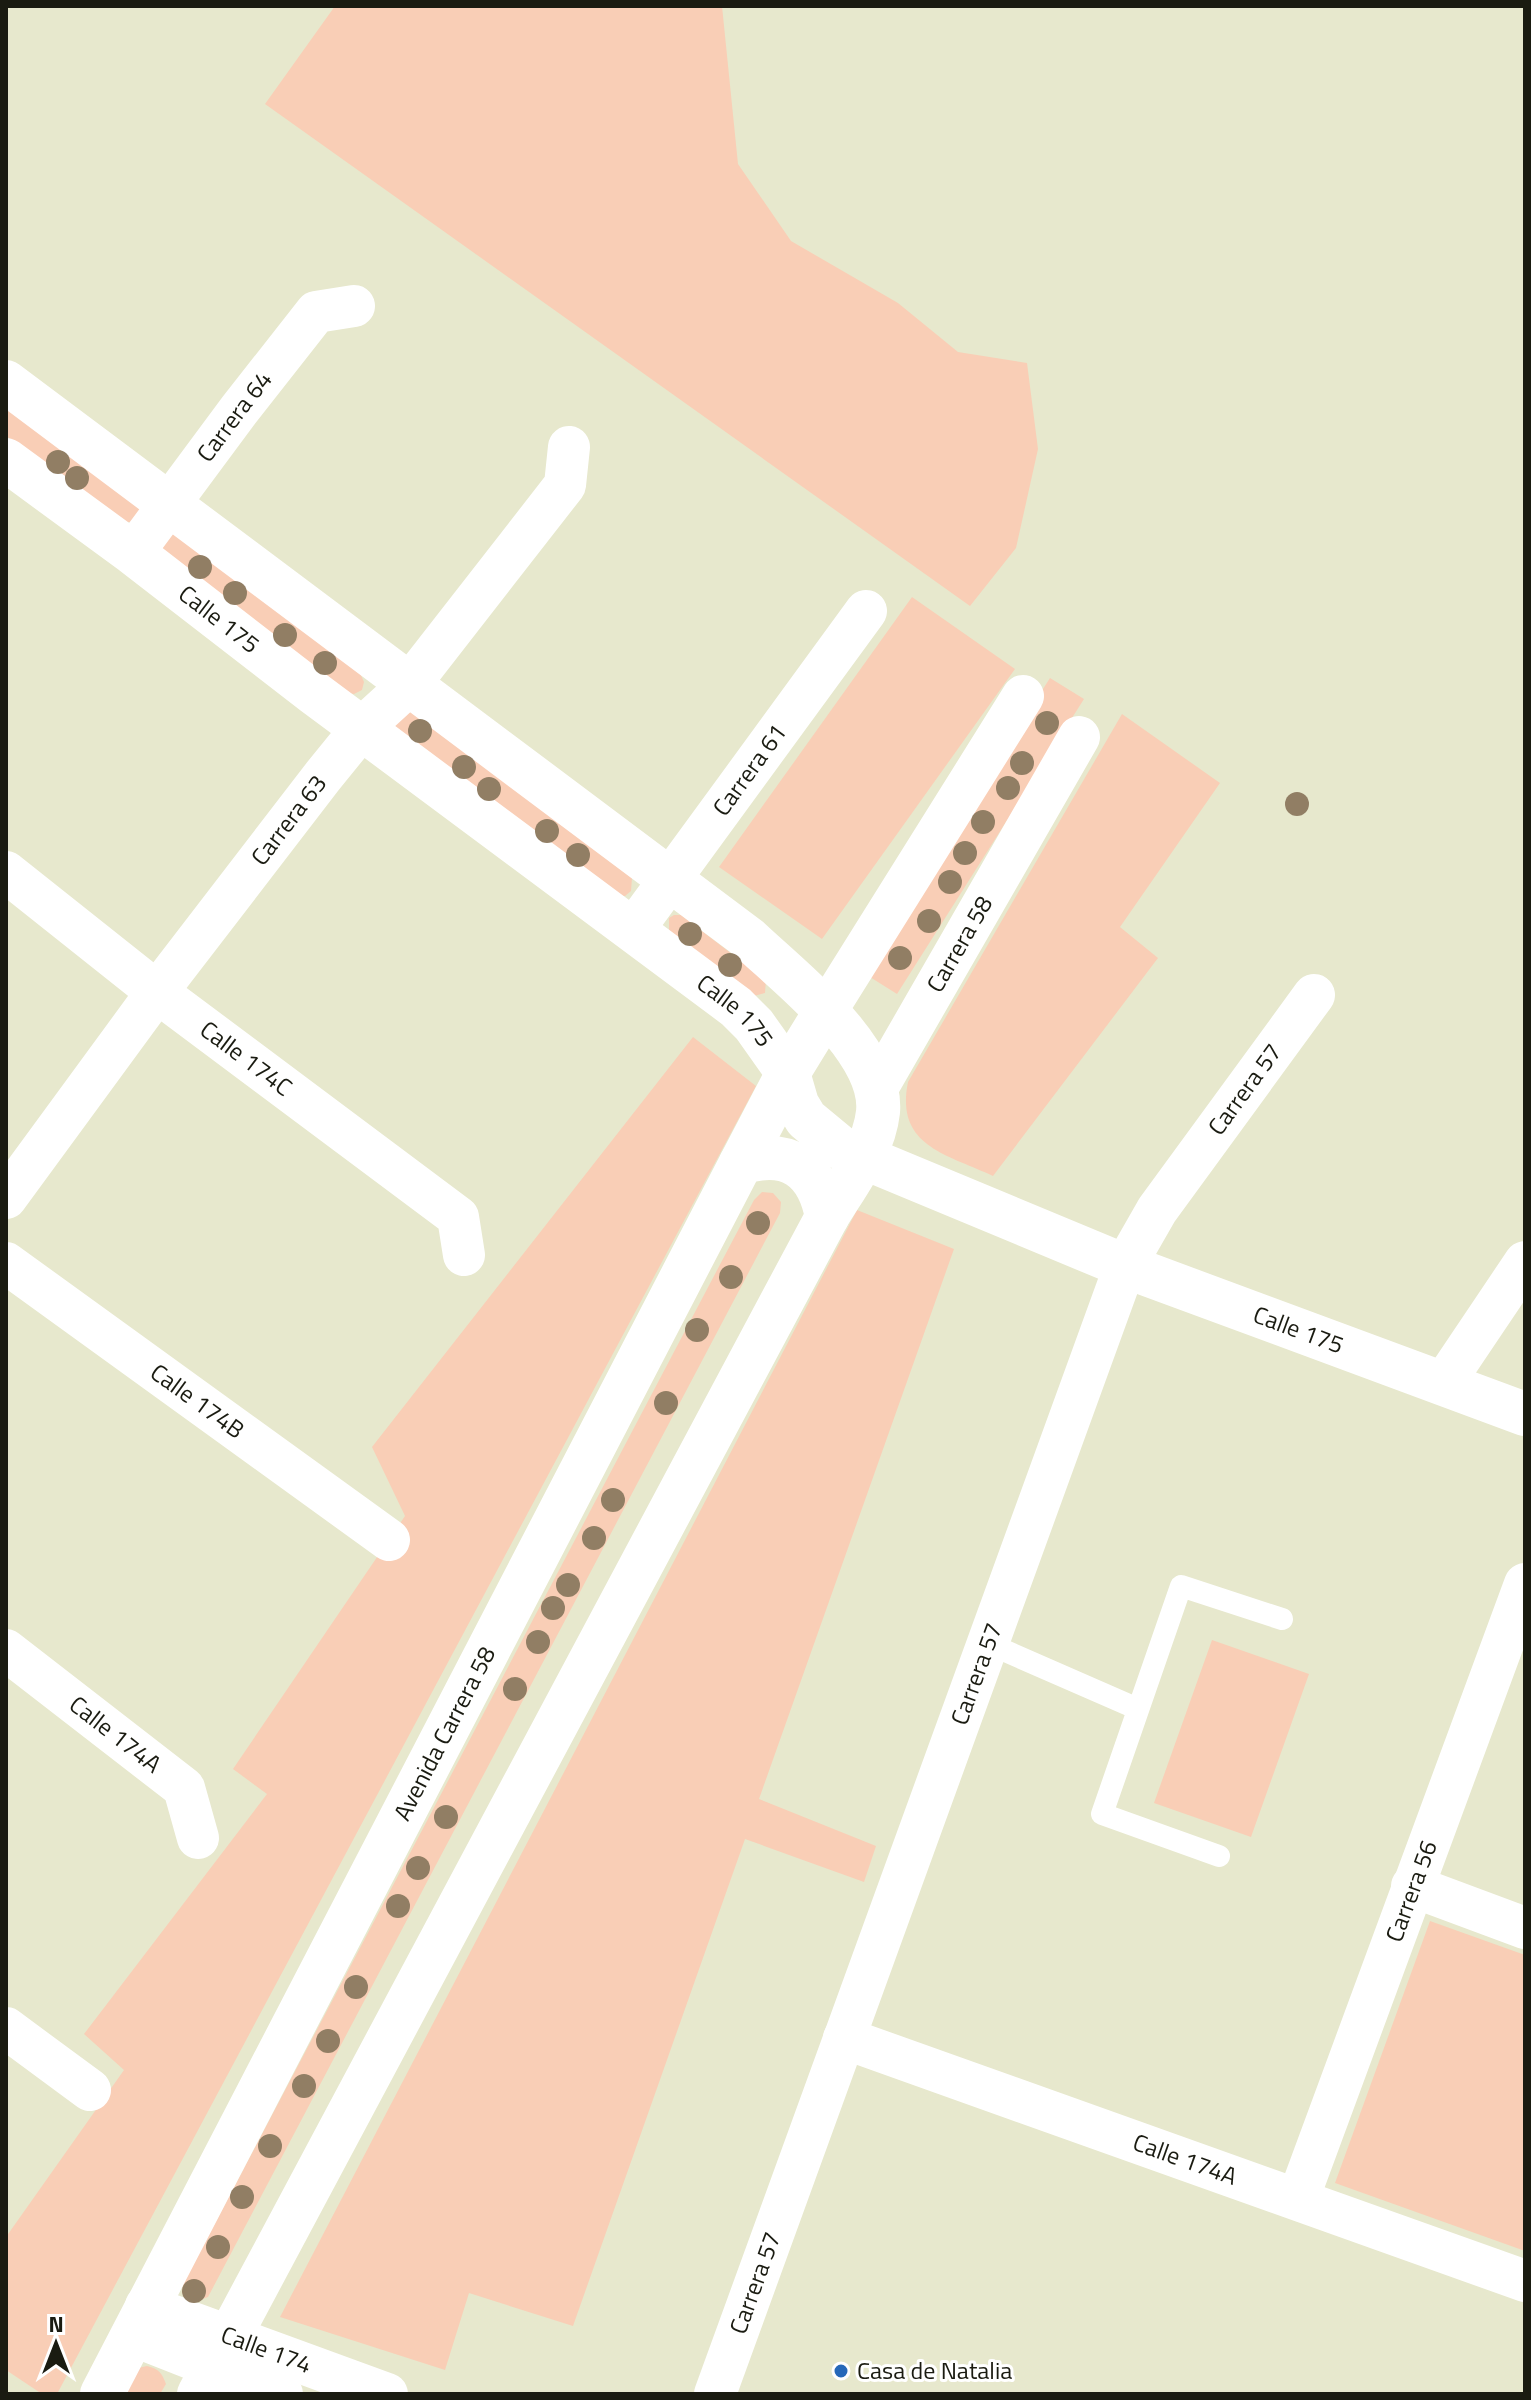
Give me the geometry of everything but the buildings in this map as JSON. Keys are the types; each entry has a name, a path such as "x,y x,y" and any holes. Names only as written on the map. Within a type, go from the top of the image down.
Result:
{"street":[{"name":"Carrera 64","path":"133,553 316,312 354,306"},
{"path":"6,382 748,938 826,1011 851,1041 872,1076 876,1090"},
{"name":"Carrera 63","path":"6,1198 157,992 362,728 410,684 565,485 569,447"},
{"name":"Calle 175","path":"6,460 736,1007 754,1025 788,1073 797,1104 806,1119 841,1148 1125,1266 1525,1414"},
{"name":"Carrera 61","path":"633,930 866,611"},
{"path":"788,1073 1023,696"},
{"name":"Carrera 58","path":"862,1157 872,1139 878,1112 876,1090 1079,737"},
{"name":"Calle 174C","path":"6,872 157,992 458,1217 464,1255"},
{"name":"Carrera 57","path":"715,2394 1125,1266 1157,1210 1314,995"},
{"name":"Avenida Carrera 58","path":"102,2394 788,1073"},
{"path":"741,1163 760,1157 780,1158 799,1165 814,1179 823,1197 827,1217"},
{"path":"212,2366 827,1217 862,1157"},
{"path":"1443,1384 1525,1262"},
{"name":"Calle 174B","path":"6,1263 389,1540"},
{"name":"Carrera 56","path":"1298,2199 1525,1584"},
{"name":"Calle 174A","path":"6,1650 184,1788 198,1838"},
{"path":"1412,1886 1525,1928"},
{"path":"6,2028 90,2090"},
{"name":"Calle 174A","path":"844,2038 1525,2281"},
{"name":"Calle 174","path":"139,2320 212,2366 282,2394"},
{"name":"Calle 174","path":"212,2366 387,2394"}],"lane":[{"path":"1219,1856 1102,1814 1181,1586 1282,1619"},
{"path":"987,1643 1138,1709"}],"shaded area":[{"path":"335,6 722,6 738,164 791,241 898,303 958,352 1027,363 1038,449 1016,548 970,606 265,104"},
{"path":"6,408 136,504 140,511 131,522 123,522 6,436"},
{"path":"175,531 360,673 364,682 362,690 354,694 346,693 161,549"},
{"path":"912,597 1015,669 822,939 719,867"},
{"path":"1050,678 1084,699 897,994 862,972"},
{"path":"409,710 632,878 631,891 625,896 618,896 395,728 394,721"},
{"path":"1122,714 1220,783 1120,927 1158,958 993,1176 942,1153 917,1134 909,1121 906,1104 908,1082"},
{"path":"681,915 766,980 765,993 754,996 669,931 669,918"},
{"path":"693,1037 756,1086 57,2394 42,2394 6,2370 6,2237 124,2070 84,2034 267,1794 233,1769 405,1516 372,1447"},
{"path":"762,1192 773,1193 781,1202 780,1213 208,2297 197,2301 188,2299 182,2293 183,2284 754,1200"},
{"path":"857,1210 954,1249 759,1799 876,1846 864,1882 745,1839 573,2326 469,2293 445,2370 280,2317"},
{"path":"1212,1640 1309,1674 1251,1837 1154,1803"},
{"path":"1430,1921 1525,1955 1525,2251 1335,2183"},
{"path":"147,2366 163,2377 166,2384 160,2394 124,2394 138,2368"}],"place":[{"name":"Casa de Natalia","path":"841,2371"}]}
